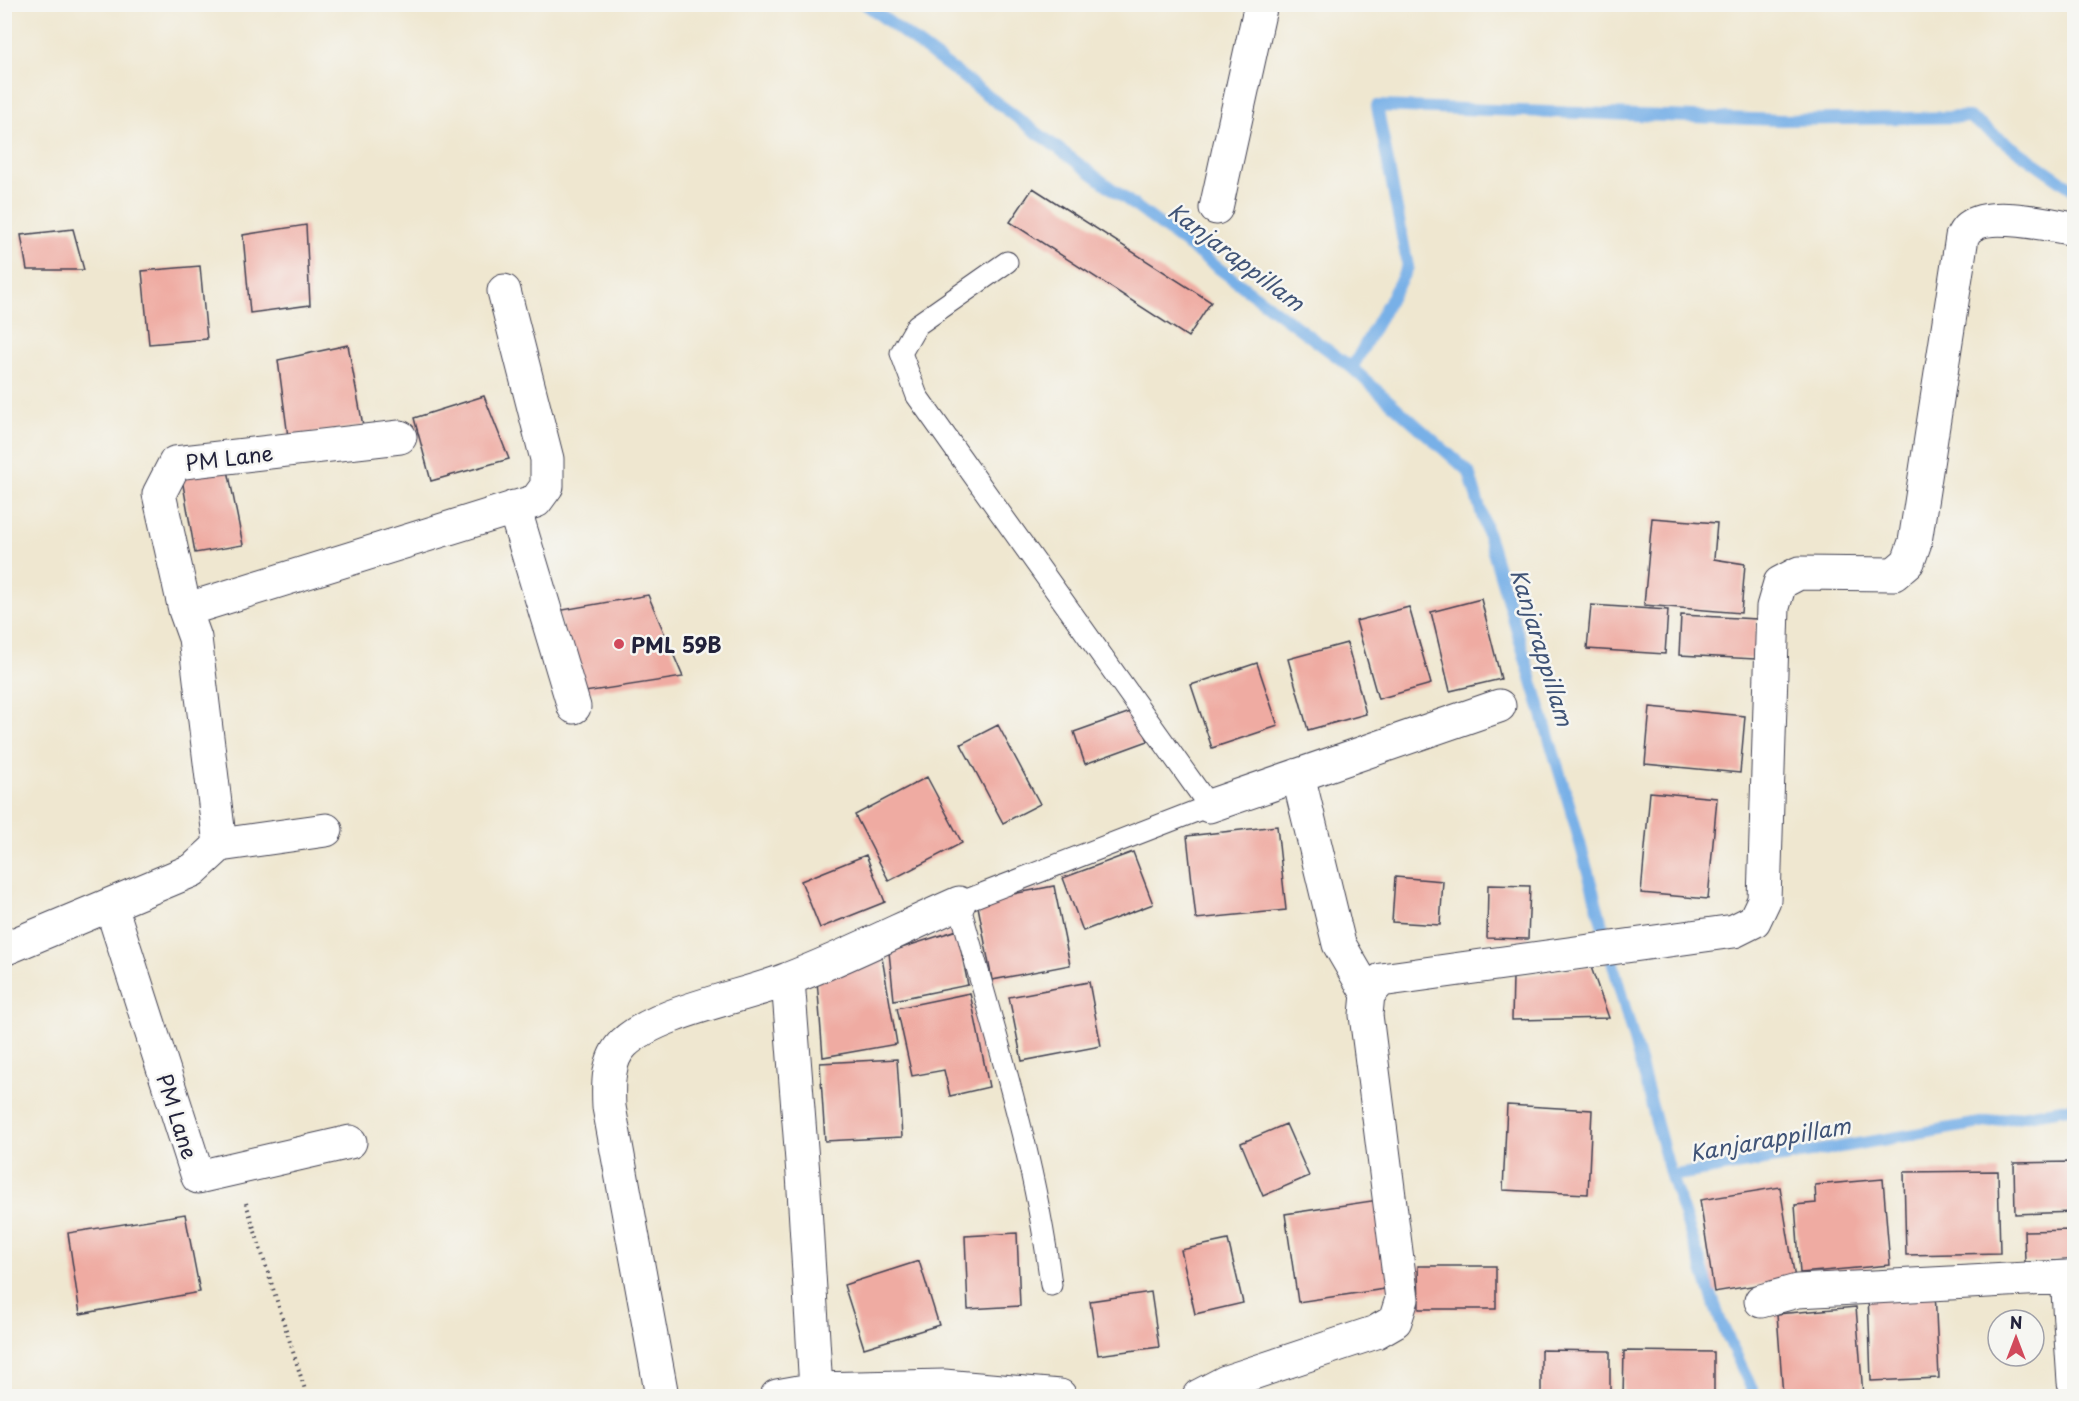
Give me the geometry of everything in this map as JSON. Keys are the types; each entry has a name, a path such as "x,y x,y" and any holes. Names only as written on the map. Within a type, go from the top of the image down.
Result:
{"street":[{"path":"1216,208 1261,4"},
{"path":"1368,994 1381,980 1734,931 1754,921 1764,900 1773,607 1780,583 1798,573 1894,574 1908,562 1917,531 1962,237 1971,225 1985,221 2017,220 2074,229"},
{"path":"185,610 536,501 547,486 547,459 504,291"},
{"name":"PM Lane","path":"220,845 195,638 185,610 159,494 175,463 400,437"},
{"path":"514,507 574,707"},
{"path":"1209,806 1499,706"},
{"path":"1199,1396 1226,1382 1376,1332 1395,1321 1402,1299 1366,1015 1368,994 1339,944 1298,775"},
{"path":"4,949 193,870 220,845 326,830"},
{"path":"662,1396 609,1107 608,1081 613,1060 623,1043 670,1017 788,980 959,903"},
{"name":"PM Lane","path":"111,906 198,1177 350,1142"},
{"path":"788,980 816,1389"},
{"path":"1761,1301 1797,1291 2071,1277 2074,1382"},
{"path":"777,1396 816,1389 944,1386 1060,1396"}],"lane":[{"path":"1007,262 917,325 901,354 917,396 1209,806 959,903 1018,1124 1046,1246 1051,1285"}],"path":[{"path":"234,1168 307,1396"}],"building":[{"path":"1033,188 1211,302 1188,337 1010,222"},
{"path":"306,225 310,305 250,313 243,235"},
{"path":"73,229 84,270 27,270 21,235"},
{"path":"200,266 207,339 149,344 142,271"},
{"path":"348,345 363,426 288,437 278,360"},
{"path":"484,396 509,459 431,481 414,418"},
{"path":"228,470 243,545 195,553 181,473"},
{"path":"1652,518 1717,523 1714,559 1745,564 1741,613 1644,605"},
{"name":"PML 59B","path":"648,595 683,677 585,692 557,611"},
{"path":"1481,599 1501,679 1450,691 1431,612"},
{"path":"1591,605 1668,610 1665,654 1587,649"},
{"path":"1409,607 1431,684 1378,699 1356,621"},
{"path":"1681,615 1757,619 1755,659 1679,655"},
{"path":"1347,643 1366,714 1308,730 1288,659"},
{"path":"1257,663 1278,726 1212,748 1191,685"},
{"path":"1650,707 1745,716 1740,773 1645,764"},
{"path":"1136,710 1148,741 1085,764 1074,732"},
{"path":"998,725 1040,804 1003,823 961,744"},
{"path":"927,777 962,843 889,881 855,815"},
{"path":"1650,792 1717,798 1708,899 1641,893"},
{"path":"1277,826 1286,910 1196,919 1187,836"},
{"path":"1133,852 1153,904 1083,931 1063,878"},
{"path":"866,855 885,902 820,928 801,881"},
{"path":"1395,877 1443,881 1440,925 1392,922"},
{"path":"1488,885 1530,886 1528,939 1487,938"},
{"path":"1054,886 1070,965 992,980 977,901"},
{"path":"957,930 968,985 894,1000 889,952"},
{"path":"881,952 897,1044 823,1057 817,980"},
{"path":"1591,967 1609,1018 1512,1020 1513,977"},
{"path":"1089,982 1101,1046 1022,1061 1009,997"},
{"path":"970,993 989,1087 950,1096 944,1070 912,1076 897,1008"},
{"path":"897,1059 902,1137 825,1141 820,1063"},
{"path":"1507,1105 1592,1110 1588,1194 1503,1190"},
{"path":"1286,1124 1309,1176 1263,1196 1241,1143"},
{"path":"2074,1162 2074,1212 2015,1214 2014,1163"},
{"path":"1998,1171 2000,1253 1906,1255 1904,1172"},
{"path":"1883,1179 1890,1265 1800,1273 1795,1205 1816,1203 1815,1185"},
{"path":"1780,1187 1795,1279 1714,1292 1700,1200"},
{"path":"1378,1200 1391,1288 1298,1302 1285,1214"},
{"path":"185,1214 200,1292 80,1314 68,1233"},
{"path":"2074,1230 2074,1260 2025,1262 2024,1231"},
{"path":"1017,1233 1020,1306 968,1309 965,1236"},
{"path":"1228,1240 1243,1303 1195,1314 1181,1250"},
{"path":"919,1261 939,1325 864,1348 844,1285"},
{"path":"1418,1266 1496,1266 1496,1309 1419,1309"},
{"path":"1935,1290 1939,1378 1871,1381 1868,1293"},
{"path":"1151,1292 1159,1347 1098,1355 1090,1301"},
{"path":"1856,1307 1863,1395 1783,1396 1777,1314"},
{"path":"1541,1350 1610,1351 1610,1396 1541,1396"},
{"path":"1624,1351 1714,1352 1714,1396 1623,1396"}],"waterway":[{"name":"Kanjarappillam","path":"865,4 1352,368 1469,472 1572,814 1671,1176 2074,1107"},
{"path":"1352,368 1408,267 1377,106 1780,120 1969,117 2074,190"},
{"path":"1671,1176 1720,1320 1755,1396"}],"place":[{"name":"PML 59B","path":"619,644"}]}
